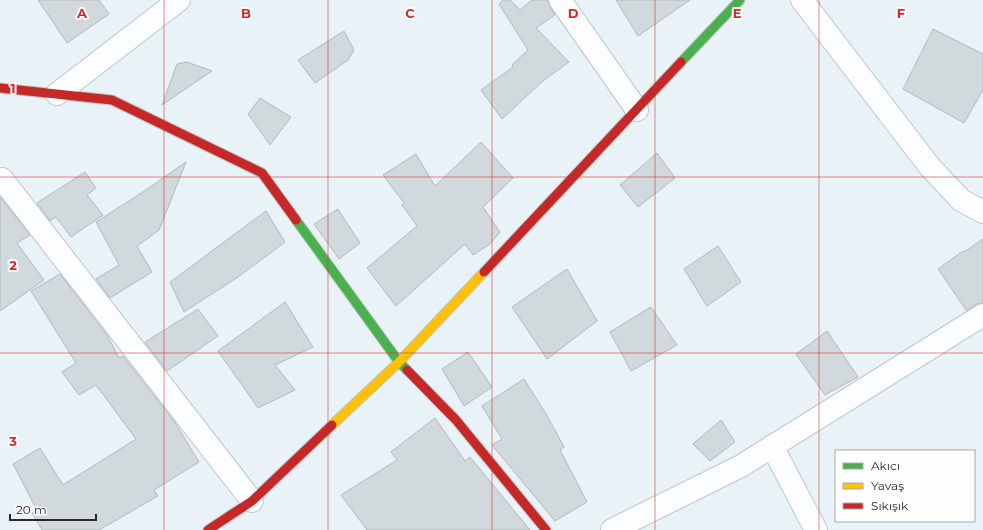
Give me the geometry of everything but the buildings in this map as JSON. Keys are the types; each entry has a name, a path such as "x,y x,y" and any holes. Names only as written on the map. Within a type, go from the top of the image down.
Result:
{"main road":[{"path":"208,530 252,501 399,362 740,0"},
{"path":"0,88 112,100 262,173 399,362 456,420 546,530"}],"street":[{"path":"57,94 179,0"},
{"path":"560,0 637,110"},
{"path":"802,0 930,167 961,200 983,212"},
{"path":"0,180 2,179 252,501"},
{"path":"612,530 741,466 983,315"},
{"path":"772,446 816,530"}],"traffic: fast":[{"path":"681,62 740,0"},
{"path":"296,220 399,362 407,370"}],"traffic: slow":[{"path":"332,425 399,362 484,272"}],"traffic: jam":[{"path":"484,272 681,62"},
{"path":"0,88 112,100 262,173 296,220"},
{"path":"407,370 456,420 546,530"},
{"path":"208,530 252,501 332,425"}]}
